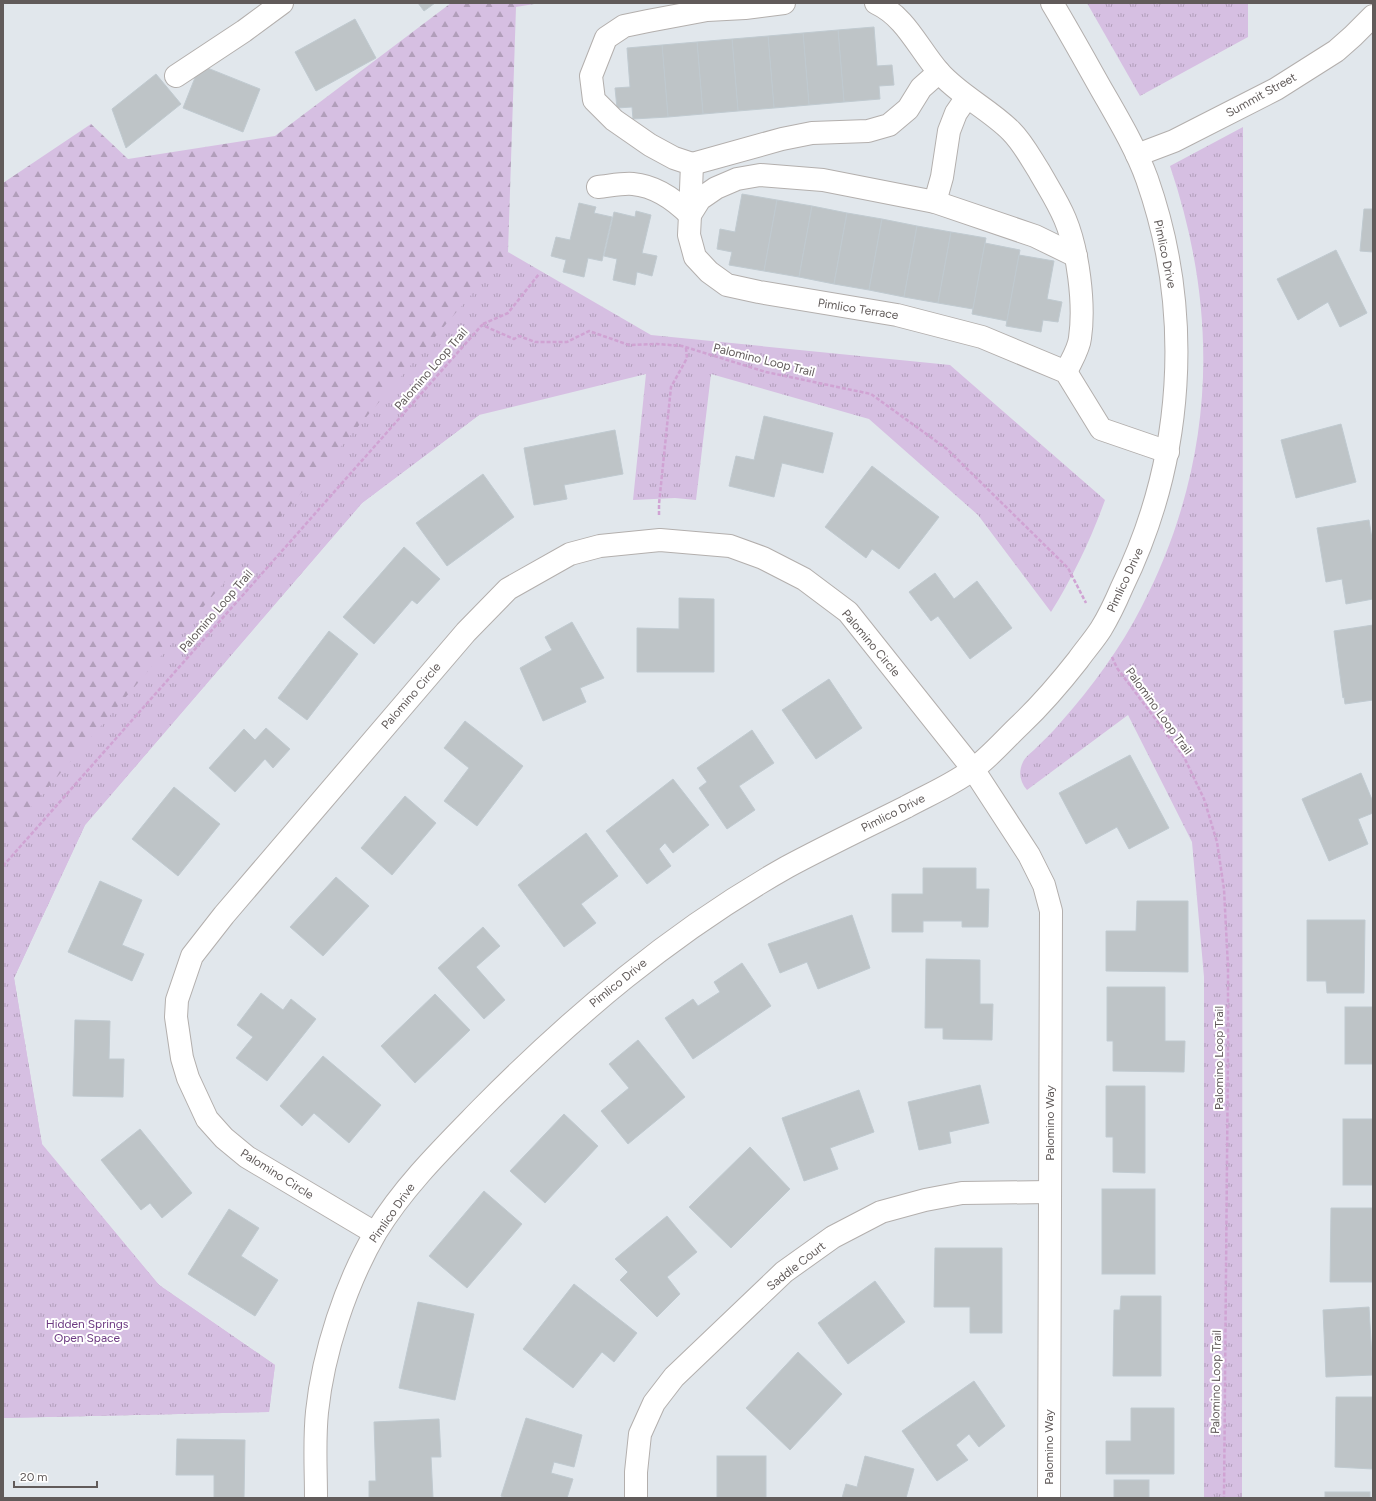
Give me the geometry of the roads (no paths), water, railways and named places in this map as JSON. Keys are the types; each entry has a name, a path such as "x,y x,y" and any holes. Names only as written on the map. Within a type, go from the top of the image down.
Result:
{"street":[{"path":"176,76 244,31 282,3"},
{"path":"784,3 745,8 707,10 648,20 624,26 606,38 591,76 594,100 614,120 650,145 674,158 692,164 775,140 812,133 868,130 889,125 908,109 921,88 939,72"},
{"path":"876,3 884,7 907,27 939,72 967,97 1011,131 1028,151 1055,197 1065,219 1076,256 1082,297 1080,339 1066,372 1101,429 1168,452"},
{"name":"Pimlico Drive","path":"316,1498 315,1446 317,1411 328,1352 339,1314 351,1283 375,1233 391,1210 432,1160 534,1058 594,1003 663,947 744,892 799,861 945,786 973,769 1041,704 1100,631 1140,548 1160,489 1168,452 1176,381 1177,356 1175,314 1169,271 1160,226 1149,185 1138,155 1052,3"},
{"name":"Summit Street","path":"1138,155 1174,141 1276,88 1336,51 1373,16"},
{"path":"935,202 942,177 949,131 956,113 967,97"},
{"name":"Pimlico Terrace","path":"692,164 689,235 695,257 709,272 727,285 766,294 897,315 982,337 1066,372"},
{"path":"598,186 633,184 651,189 670,198 690,215 700,199 716,188 737,179 760,175 822,180 935,202 1035,236 1076,256"},
{"name":"Palomino Circle","path":"375,1233 247,1156 224,1138 207,1119 188,1078 182,1058 176,1017 177,1000 192,956 224,915 466,632 508,589 570,554 600,546 660,540 730,546 763,558 804,579 848,612 973,769"},
{"name":"Palomino Way","path":"973,769 1029,855 1044,885 1051,911 1049,1498"},
{"name":"Saddle Court","path":"636,1498 636,1472 640,1434 654,1403 674,1377 784,1272 833,1237 881,1212 925,1200 962,1193 1050,1192"}],"park label":[{"name":"Hidden Springs Open Space","path":"87,1331"}]}
